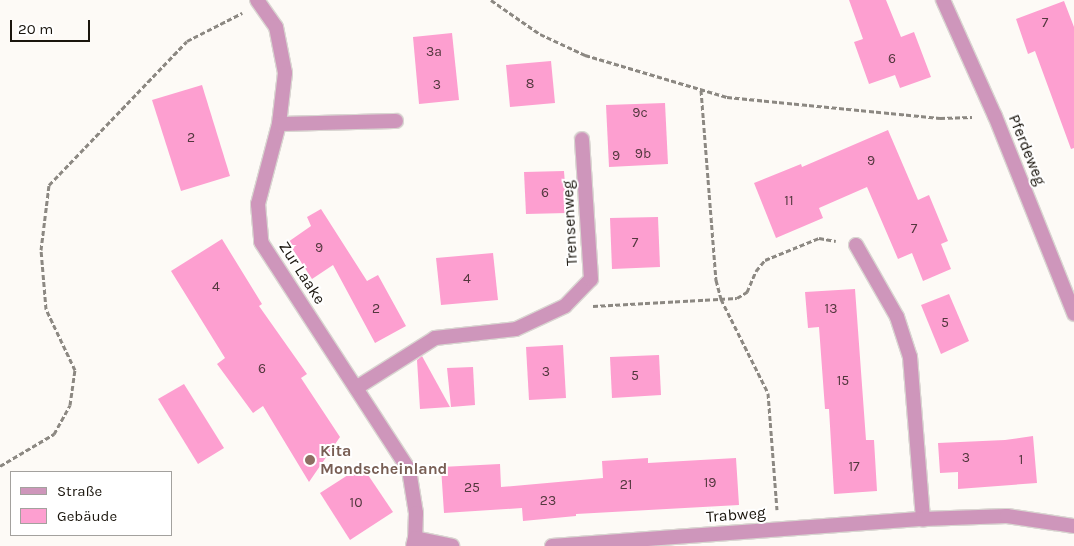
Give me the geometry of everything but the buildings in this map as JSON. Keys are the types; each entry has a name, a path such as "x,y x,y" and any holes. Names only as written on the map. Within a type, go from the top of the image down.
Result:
{"street":[{"name":"Pferdeweg","path":"943,0 995,116 1074,314"},
{"name":"Zur Laake","path":"259,2 276,27 285,73 280,124 258,204 261,242 409,470 416,513 414,542"},
{"path":"280,124 396,121"},
{"name":"Trensenweg","path":"356,388 435,338 516,329 565,306 591,279 582,139"},
{"path":"856,245 897,317 910,357 923,519"},
{"name":"Trabweg","path":"552,546 923,519 1007,516 1074,526"},
{"path":"414,542 452,546"}],"path":[{"path":"491,0 540,34 585,55 727,97 940,118 995,116"},
{"path":"0,466 54,434 70,405 75,370 46,309 41,250 49,185 187,41 259,2"},
{"path":"701,90 716,280 721,300 768,393 778,529"},
{"path":"565,306 737,298 747,292 756,271 765,260 819,238 856,245"}],"place":[{"name":"Kita Mondscheinland","path":"310,460"}]}
